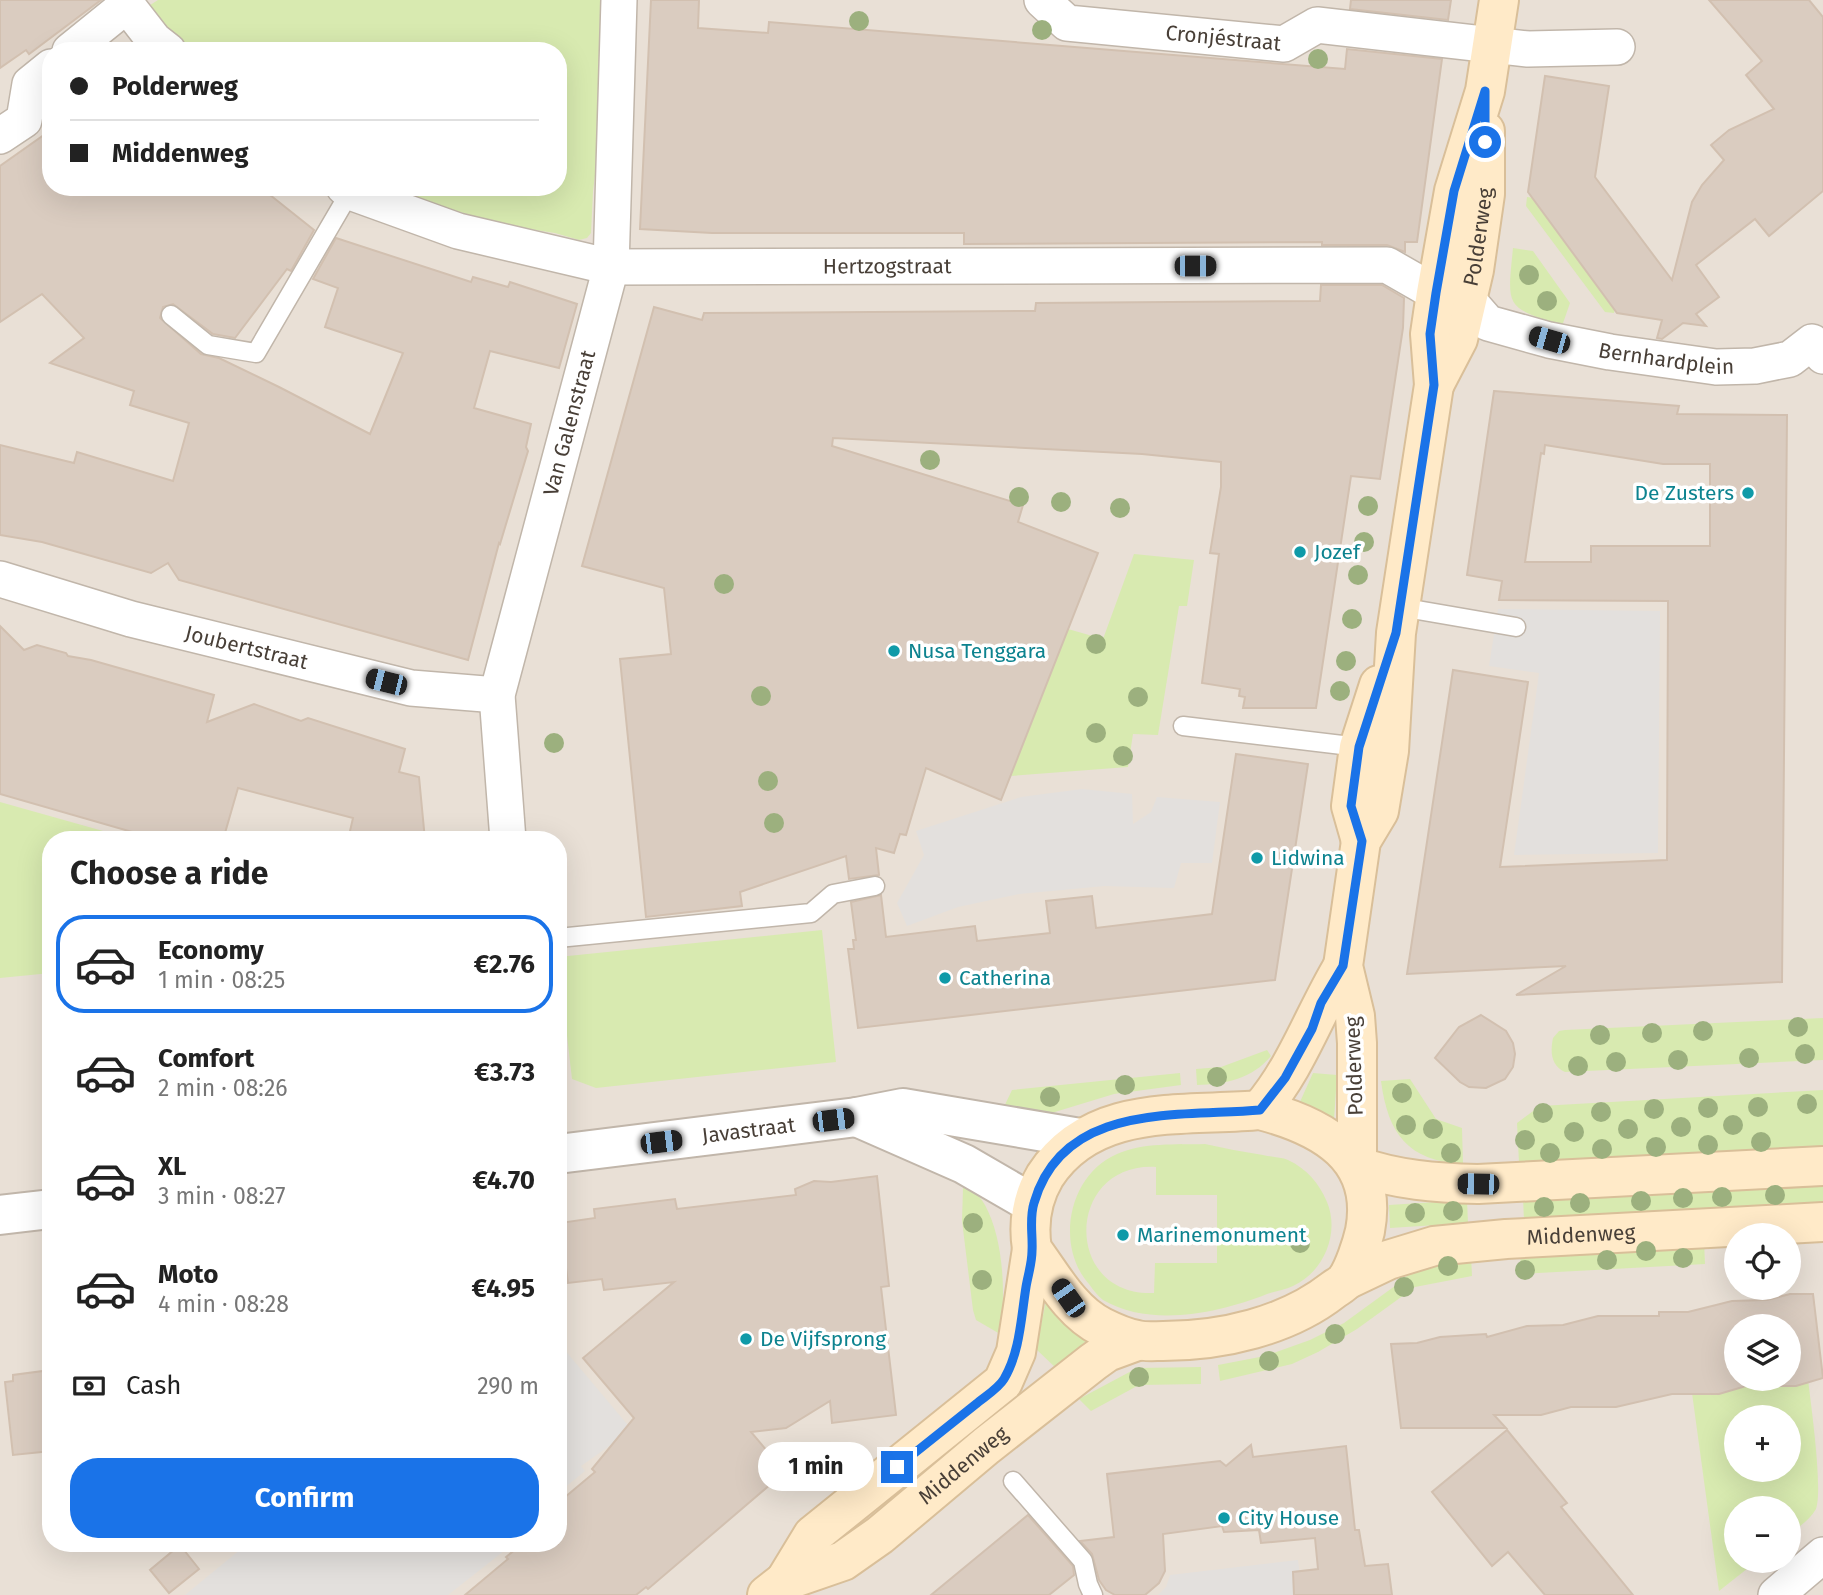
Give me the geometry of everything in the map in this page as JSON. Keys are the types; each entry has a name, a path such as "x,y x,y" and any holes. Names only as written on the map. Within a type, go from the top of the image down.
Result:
{"main road":[{"name":"Polderweg","path":"1260,1110 1285,1078 1312,1029 1321,1003 1343,966 1362,841 1379,811 1389,751 1398,620 1434,385 1430,334 1452,296 1454,191 1485,91 1499,0"},
{"name":"Polderweg","path":"1362,841 1351,806 1359,747 1398,620"},
{"name":"Polderweg","path":"1343,966 1355,1016 1357,1043 1357,1166"},
{"path":"1032,1249 1084,1316 1102,1327 1137,1340 1210,1338 1259,1327 1315,1304 1346,1280 1362,1243 1367,1219 1366,1198 1357,1166 1345,1150 1310,1126 1260,1110 1217,1114 1178,1113 1111,1125 1080,1138 1050,1169 1033,1204"},
{"path":"1357,1166 1397,1178 1430,1183 1478,1184 1823,1166"},
{"name":"Middenweg","path":"783,1590 813,1535 1003,1382 1016,1352 1032,1249 1033,1204"},
{"name":"Middenweg","path":"1346,1280 1407,1253 1434,1246 1823,1222"},
{"name":"Middenweg","path":"783,1590 843,1561 871,1542 986,1446 1107,1352 1137,1340"}],"street":[{"name":"Van Galenstraat","path":"507,831 497,695 611,267 619,0"},
{"name":"Cronjéstraat","path":"1042,0 1067,23 1284,44 1317,25 1492,45"},
{"path":"80,42 125,2 157,42"},
{"path":"1492,45 1528,49 1617,47"},
{"path":"0,136 24,120 30,83 42,74"},
{"name":"Hertzogstraat","path":"362,196 458,231 611,267 1387,265 1452,296"},
{"name":"Bernhardplein","path":"1452,296 1488,323 1549,340 1610,352 1716,367 1755,366 1790,359 1812,341 1823,356"},
{"name":"Joubertstraat","path":"0,579 131,618 411,688 497,695"},
{"name":"Javastraat","path":"567,1153 857,1117 903,1108 1080,1138"},
{"path":"857,1117 964,1164 1033,1204"},
{"path":"0,1215 42,1210"},
{"path":"1776,1595 1823,1555"}],"lane":[{"path":"171,315 208,345 256,353 343,196"},
{"path":"1398,620 1516,627"},
{"path":"1184,726 1359,747"},
{"path":"567,938 811,913 834,894 875,886"},
{"path":"1013,1481 1083,1561 1093,1595"}],"shaded area":[{"path":"0,0 1823,0 1823,1595 0,1595"},
{"path":"1498,609 1660,611 1658,853 1514,855 1539,673 1489,666"},
{"path":"1082,789 1132,794 1133,824 1151,812 1157,797 1220,802 1212,863 1181,863 1174,888 1105,886 1019,894 958,907 907,926 897,903 924,855 916,831 1021,797"},
{"path":"567,1353 632,1430 581,1466 585,1471 567,1486"},
{"path":"237,1552 503,1552 448,1595 185,1595"},
{"path":"1298,1560 1302,1591 1305,1595 1158,1595 1166,1587 1170,1575"}],"green space":[{"path":"158,0 615,0 615,20 593,191 591,233 587,238 579,240 555,233 503,225 411,196 567,196 567,42 180,42 147,7"},
{"path":"1527,197 1541,199 1540,208 1606,298 1616,300 1614,313 1605,312 1526,206"},
{"path":"1513,248 1533,251 1570,303 1562,326 1529,314 1514,302 1510,283"},
{"path":"1134,554 1194,560 1187,606 1179,606 1158,735 1133,734 1128,767 1011,776 1068,629 1103,639"},
{"path":"0,802 103,831 42,831 42,974 0,978"},
{"path":"822,930 836,1062 596,1088 572,1079 567,1035 567,956"},
{"path":"1823,1018 1823,1060 1565,1072 1554,1062 1552,1053 1553,1038 1559,1031 1565,1030"},
{"path":"1267,1050 1271,1056 1247,1075 1218,1083 1197,1085 1196,1069 1221,1067"},
{"path":"1180,1073 1181,1085 1114,1094 1045,1115 1001,1113 1012,1090"},
{"path":"1313,1073 1337,1075 1334,1120 1299,1104"},
{"path":"1410,1079 1436,1119 1462,1128 1463,1164 1428,1157 1404,1141 1396,1130 1384,1100 1381,1081"},
{"path":"1823,1090 1823,1147 1519,1163 1517,1123 1540,1106"},
{"path":"1171,1144 1205,1144 1282,1158 1312,1177 1331,1214 1330,1239 1321,1261 1304,1280 1290,1287 1207,1312 1185,1315 1142,1314 1103,1300 1078,1268 1072,1251 1072,1213 1087,1178 1100,1164 1127,1150","holes":["1156,1167 1156,1195 1217,1195 1217,1263 1155,1263 1154,1293 1124,1289 1103,1274 1090,1254 1086,1230 1091,1206 1104,1185 1126,1171"]},
{"path":"1823,1182 1823,1207 1524,1222 1523,1197"},
{"path":"969,1184 985,1205 1000,1251 1003,1303 1000,1334 976,1320 973,1310 962,1221 963,1188"},
{"path":"1467,1200 1468,1223 1390,1228 1389,1205"},
{"path":"1704,1241 1705,1264 1521,1274 1520,1250"},
{"path":"1471,1255 1472,1276 1415,1287 1357,1329 1292,1364 1220,1381 1218,1365 1265,1356 1310,1340 1344,1323 1399,1283 1425,1260"},
{"path":"1047,1296 1089,1338 1057,1369 1036,1349"},
{"path":"1201,1367 1201,1384 1139,1385 1091,1411 1079,1399 1137,1368"},
{"path":"1808,1379 1817,1466 1816,1509 1801,1525 1801,1496 1724,1496 1724,1573 1742,1573 1719,1591 1692,1393 1724,1389 1801,1391 1801,1380"}],"building":[{"path":"0,0 101,0 29,54 26,50 0,68"},
{"path":"651,0 699,0 698,28 768,33 769,22 1345,69 1347,49 1442,59 1417,242 1405,242 1405,252 1387,245 1322,245 1322,242 964,244 964,233 712,233 640,229"},
{"path":"1351,0 1451,0 1448,20 1350,9"},
{"path":"1709,0 1809,0 1823,17 1823,191 1769,236 1755,219 1696,265 1719,297 1696,314 1706,326 1683,323 1662,339 1657,338 1662,320 1617,313 1528,192 1545,76 1609,86 1595,177 1672,280 1692,202 1702,185 1724,160 1711,145 1729,130 1774,109 1746,75 1762,61"},
{"path":"42,136 42,196 271,196 314,230 291,271 287,269 235,338 213,334 173,304 163,307 160,318 201,354 219,358 370,434 403,353 325,327 338,288 313,279 336,238 471,282 473,277 508,287 510,282 577,304 559,368 490,351 474,408 531,424 526,447 528,451 499,543 468,660 179,580 168,563 151,573 42,542 0,535 0,445 74,463 77,452 173,481 189,423 130,405 134,391 50,363 84,338 42,294 0,322 0,166"},
{"path":"1321,285 1382,285 1404,298 1403,328 1380,479 1351,476 1316,708 1243,708 1245,697 1239,696 1240,689 1202,683 1219,554 1210,553 1221,487 1221,462 1142,454 833,438 832,446 1023,505 1018,522 1098,553 1001,800 926,768 906,835 900,834 894,853 876,848 879,875 849,879 846,856 740,892 742,906 646,917 620,659 671,654 664,588 582,566 654,307 702,320 704,313 1035,311 1036,303 1320,301"},
{"path":"1494,391 1679,406 1677,414 1787,415 1782,982 1516,995 1566,966 1407,974 1453,670 1528,682 1500,867 1667,860 1668,601 1499,600 1502,581 1467,575","holes":["1545,445 1663,464 1710,464 1710,546 1591,546 1591,562 1525,562 1541,453 1544,454"]},
{"path":"0,626 24,650 37,645 66,653 68,656 214,695 207,722 254,704 301,721 308,718 405,749 399,772 419,777 424,831 350,831 353,818 238,788 226,831 129,831 0,794"},
{"name":"Lidwina","path":"1236,754 1308,764 1275,980 858,1028 848,949 854,949 853,940 856,940 851,902 881,895 886,937 975,926 977,941 1050,933 1046,901 1092,896 1096,928 1212,914"},
{"path":"1481,1015 1506,1031 1513,1043 1515,1054 1513,1067 1505,1079 1486,1088 1469,1087 1460,1082 1435,1058 1459,1027"},
{"name":"De Vijfsprong","path":"877,1176 889,1286 881,1287 896,1415 832,1423 830,1401 786,1428 751,1432 785,1472 648,1589 646,1587 636,1595 465,1595 508,1559 506,1557 512,1552 567,1552 567,1495 595,1472 592,1469 634,1418 583,1358 674,1282 604,1290 602,1279 568,1283 567,1222 595,1218 594,1209 675,1199 677,1209 796,1195 795,1189 814,1181 831,1182"},
{"path":"1801,1294 1813,1294 1823,1378 1801,1385 1801,1314 1724,1314 1724,1391 1729,1391 1719,1394 1672,1394 1616,1407 1571,1407 1541,1415 1494,1415 1506,1428 1401,1428 1391,1344 1417,1343 1440,1337 1486,1334 1487,1337 1527,1326 1563,1325 1598,1316 1659,1316 1659,1312 1688,1312 1732,1301 1801,1300"},
{"path":"42,1371 42,1452 13,1455 5,1382 13,1381 13,1375"},
{"path":"1507,1430 1567,1503 1561,1507 1633,1595 1545,1595 1508,1552 1492,1566 1432,1492"},
{"name":"City House","path":"1251,1445 1253,1457 1346,1446 1355,1530 1359,1530 1365,1566 1388,1564 1392,1595 1294,1595 1293,1572 1318,1569 1315,1538 1261,1543 1259,1530 1224,1532 1222,1526 1163,1534 1165,1571 1159,1583 1145,1595 1115,1595 1106,1590 1099,1580 1092,1554 1080,1541 1114,1537 1107,1474 1220,1461 1226,1466"},
{"path":"1028,1515 1073,1566 1074,1575 1049,1595 931,1595"},
{"path":"172,1552 186,1552 199,1569 169,1593 150,1570"}],"place":[{"name":"De Zusters","path":"1748,493"},
{"name":"Jozef","path":"1300,552"},
{"name":"Nusa Tenggara","path":"894,651"},
{"name":"Lidwina","path":"1257,858"},
{"name":"Catherina","path":"945,978"},
{"name":"Marinemonument","path":"1123,1235"},
{"name":"De Vijfsprong","path":"746,1339"},
{"name":"City House","path":"1224,1518"}],"route":[{"path":"897,1467 1003,1382 1016,1352 1032,1249 1033,1204 1042,1182 1062,1155 1080,1138 1111,1125 1178,1113 1217,1114 1260,1110 1285,1078 1312,1029 1321,1003 1343,966 1362,841 1351,806 1359,747 1396,633 1434,385 1430,334 1436,293 1454,191 1485,91 1485,142"}]}
